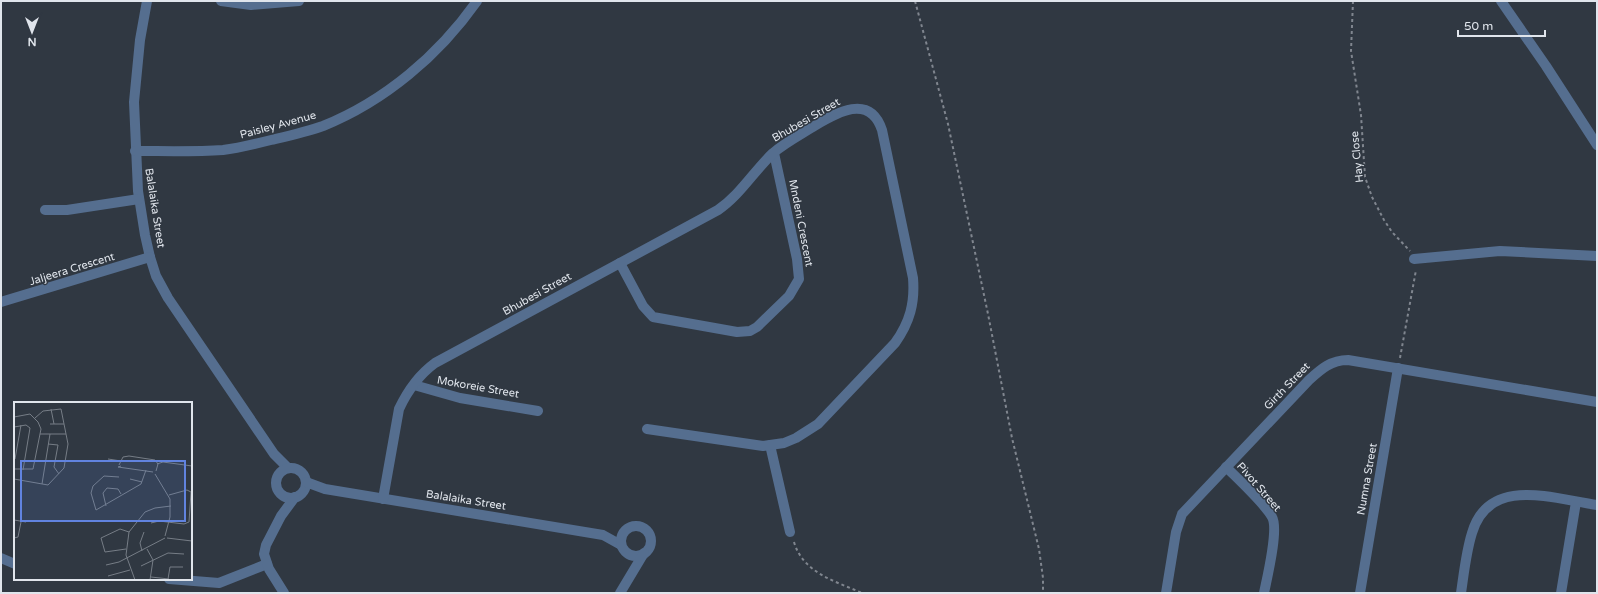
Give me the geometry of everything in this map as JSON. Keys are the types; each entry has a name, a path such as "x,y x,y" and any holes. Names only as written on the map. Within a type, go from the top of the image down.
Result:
{"street":[{"name":"Balalaika Street","path":"147,1 134,84 135,151 139,198 144,235 150,257 156,276 168,298 274,454 288,468"},
{"path":"221,1 251,5 299,1"},
{"name":"Paisley Avenue","path":"135,151 222,150 238,148 308,131 336,120 387,91 427,59 459,26 477,1"},
{"path":"1500,1 1546,66 1597,145"},
{"name":"Bhubesi Street","path":"383,499 399,409 414,385 426,370 435,363 724,206 774,153 785,144 842,110 858,109 875,118 880,126 884,141 914,290 912,311 904,331 888,352 813,428 796,438 770,445 754,446 647,429"},
{"name":"Mndeni Crescent","path":"620,263 643,306 653,317 736,332 750,330 757,326 789,296 794,290 799,279 797,259 774,153"},
{"path":"45,210 67,210 139,198"},
{"path":"1414,259 1500,251 1597,256"},
{"name":"Jaljeera Crescent","path":"1,302 150,257"},
{"name":"Girth Street","path":"1166,593 1179,520 1186,508 1309,380 1327,365 1340,360 1348,360 1597,402"},
{"name":"Numna Street","path":"1360,593 1398,368"},
{"name":"Mokoreie Street","path":"414,385 460,398 538,410"},
{"path":"770,445 790,532"},
{"name":"Balalaika Street","path":"274,454 276,477"},
{"name":"Pivot Street","path":"1226,467 1272,516 1274,522 1273,541 1264,593"},
{"path":"281,516 281,495 276,486 276,477 283,469 288,468 300,470 302,490 281,516 266,545 264,557 284,593"},
{"name":"Balalaika Street","path":"302,490 325,489 603,535 621,545"},
{"path":"281,495 289,498 302,490"},
{"path":"1461,593 1472,532 1481,513 1496,500 1518,494 1597,505"},
{"path":"1563,593 1576,502"},
{"path":"620,593 651,543 648,532 638,526 628,527 620,537 621,545 625,552 630,555 637,556 644,553"},
{"name":"Balalaika Street","path":"603,535 624,531"},
{"path":"628,578 630,555"},
{"path":"1,558 14,564"},
{"path":"182,580 219,583 267,564"}],"path":[{"path":"915,1 948,124 988,314 1012,438 1039,549 1043,578 1043,593"},
{"name":"Hay Close","path":"1353,1 1351,51 1361,115 1365,177 1372,197 1384,220 1392,232 1410,251 1414,259"},
{"path":"1398,368 1415,275 1414,259"},
{"path":"790,532 797,554 816,574 862,593"}]}
